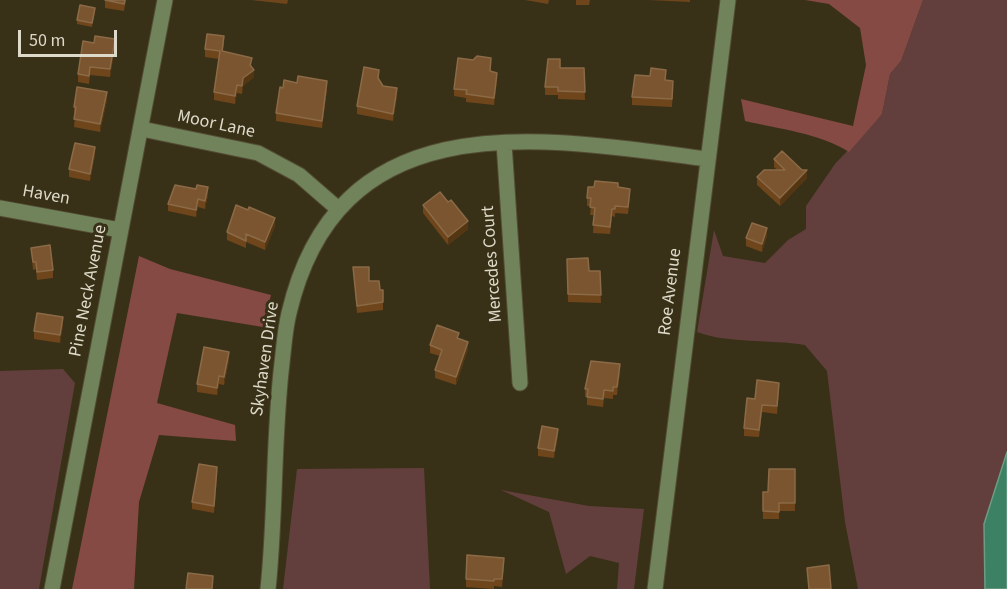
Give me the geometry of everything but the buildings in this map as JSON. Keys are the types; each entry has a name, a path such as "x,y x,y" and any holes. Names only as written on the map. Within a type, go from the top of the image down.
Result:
{"street":[{"name":"Pine Neck Avenue","path":"52,589 165,0"},
{"name":"Roe Avenue","path":"654,589 728,0"},
{"name":"Moor Lane","path":"142,129 258,153 299,175 337,208"},
{"name":"Skyhaven Drive","path":"268,589 274,535 277,407 288,314 310,254 337,208 386,172 419,156 454,147 574,141 707,159"},
{"name":"Mercedes Court","path":"504,143 520,382"},
{"name":"Haven","path":"0,208 120,230"}],"shaded area":[{"path":"805,0 923,0 901,61 890,74 882,114 849,152 812,136 745,121 741,99 853,126 866,65 860,28 829,4"},
{"path":"923,0 1007,0 1007,452 984,524 985,589 858,589 845,522 827,371 805,345 736,340 697,332 714,230 723,256 765,263 788,240 806,229 806,206 835,164 882,114 890,74 901,61"},
{"path":"139,256 170,269 271,295 263,327 177,313 157,403 235,425 236,441 159,435 139,502 134,589 72,589"},
{"path":"63,369 75,383 39,589 0,589 0,371"},
{"path":"1007,452 1007,589 985,589 984,524"},
{"path":"424,468 430,589 283,589 297,469"},
{"path":"501,490 589,506 644,509 634,589 617,589 619,563 590,556 566,574 549,512"}]}
